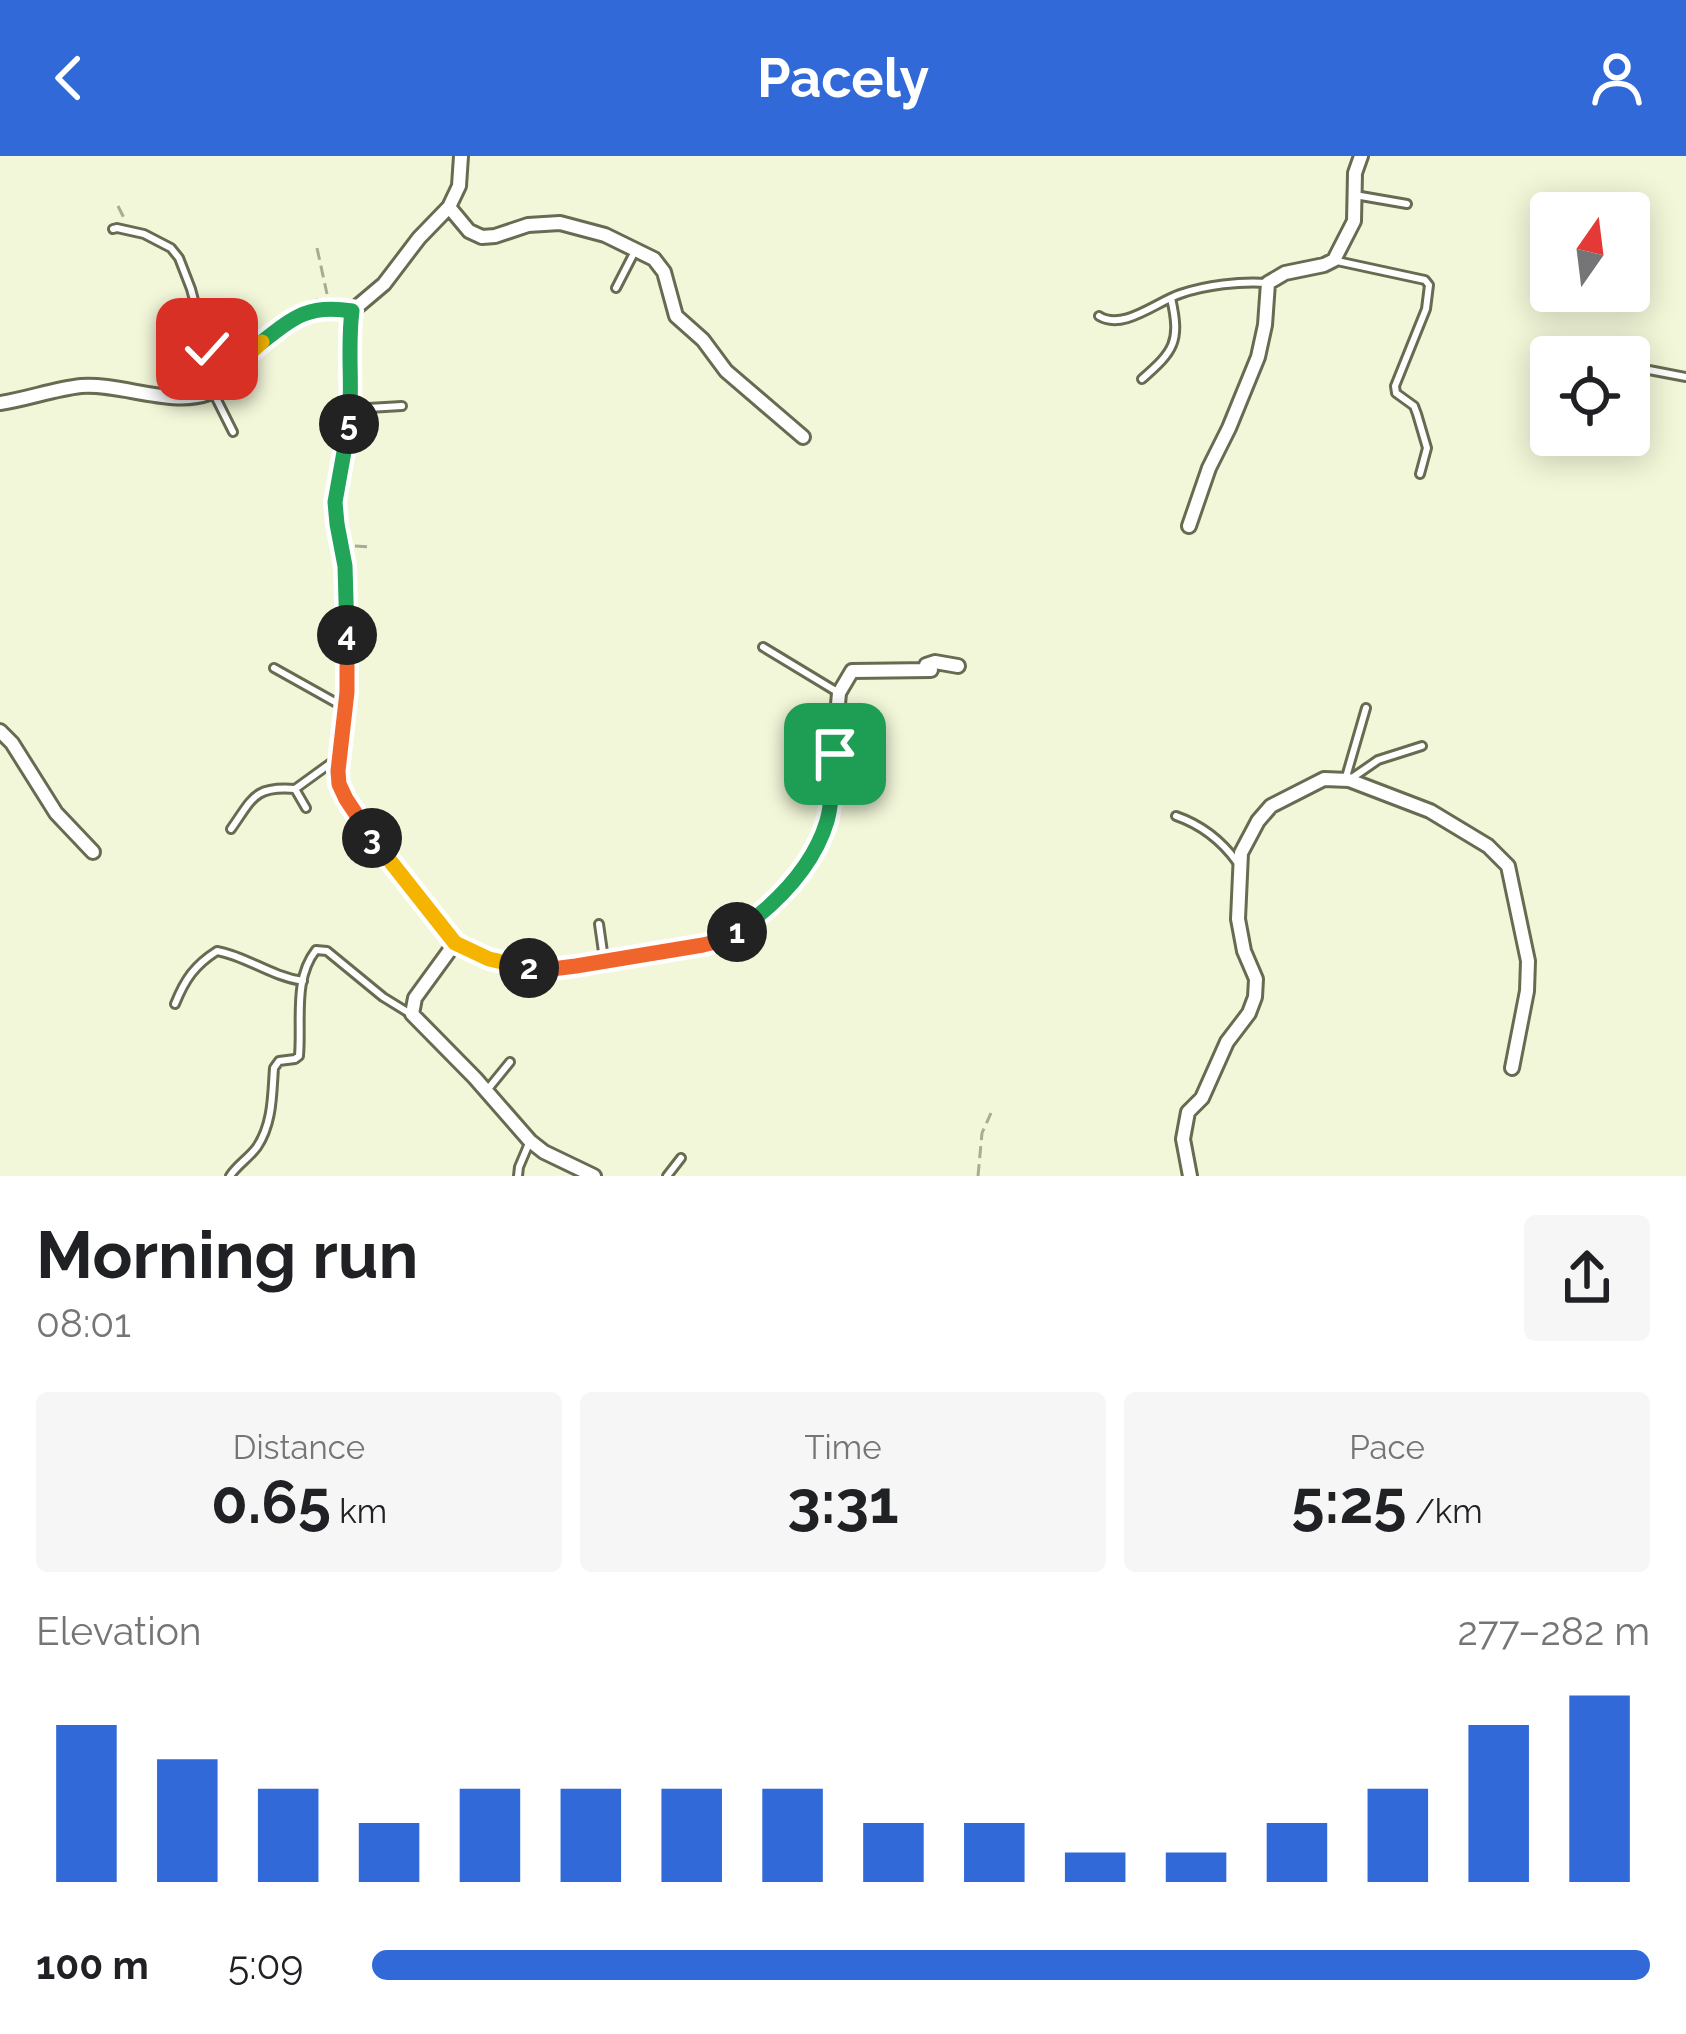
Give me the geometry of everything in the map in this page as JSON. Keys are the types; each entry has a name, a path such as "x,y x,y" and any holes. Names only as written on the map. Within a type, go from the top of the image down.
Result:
{"street":[{"path":"461,156 459,186 449,207 384,284 352,311 352,391 335,502 347,597 339,784 384,854 455,943 489,959 544,970 723,940 765,911 814,854 828,817 839,693 851,671 931,670 926,665 935,662 958,666"},
{"path":"1189,526 1208,468 1258,357 1268,283 1285,273 1334,260 1354,221 1355,173 1361,156"},
{"path":"449,207 469,231 482,237 528,225 560,223 605,235 654,259 676,316 703,340 726,371 803,437"},
{"path":"0,403 80,386 180,396 218,388 232,369 298,317 317,308 352,311"},
{"path":"0,731 12,742 56,814 94,852"},
{"path":"1190,1176 1183,1139 1188,1112 1202,1098 1227,1042 1256,997 1256,979 1238,920 1246,840 1271,806 1324,779 1347,780 1430,811 1488,846 1508,866 1528,961 1512,1068"},
{"path":"455,943 415,998 412,1014 530,1141 594,1176"}],"lane":[{"path":"1355,195 1407,204"},
{"path":"113,230 144,234 171,248 186,275 233,432"},
{"path":"616,288 636,250"},
{"path":"1334,260 1430,285 1426,309 1395,386 1396,393 1414,406 1427,448 1420,474"},
{"path":"1099,316 1118,320 1199,290 1268,283"},
{"path":"1142,380 1163,362 1173,345 1171,298"},
{"path":"1650,370 1686,377"},
{"path":"350,410 402,406"},
{"path":"763,647 839,693"},
{"path":"274,668 345,708"},
{"path":"1347,780 1366,708"},
{"path":"1347,780 1378,760 1422,746"},
{"path":"231,830 261,791 295,789 338,758"},
{"path":"295,789 306,808"},
{"path":"1176,816 1202,827 1240,865"},
{"path":"599,924 604,959"},
{"path":"230,1176 256,1150 263,1135 270,1115 274,1068 279,1061 299,1056 303,981 316,950 327,951 397,1008 412,1014"},
{"path":"175,1004 193,969 217,951 303,981"},
{"path":"486,1091 510,1062"},
{"path":"518,1176 530,1141"},
{"path":"667,1176 681,1158"}],"path":[{"path":"316,248 329,307"},
{"path":"978,1176 982,1133 991,1113"}],"route":[{"path":"207,349 223,384 245,356 298,317 317,308 352,311 350,420 335,502 347,597 347,692 339,784 370,836 455,943 489,959 544,970 723,940 765,911 814,854 828,817 835,754"}]}
